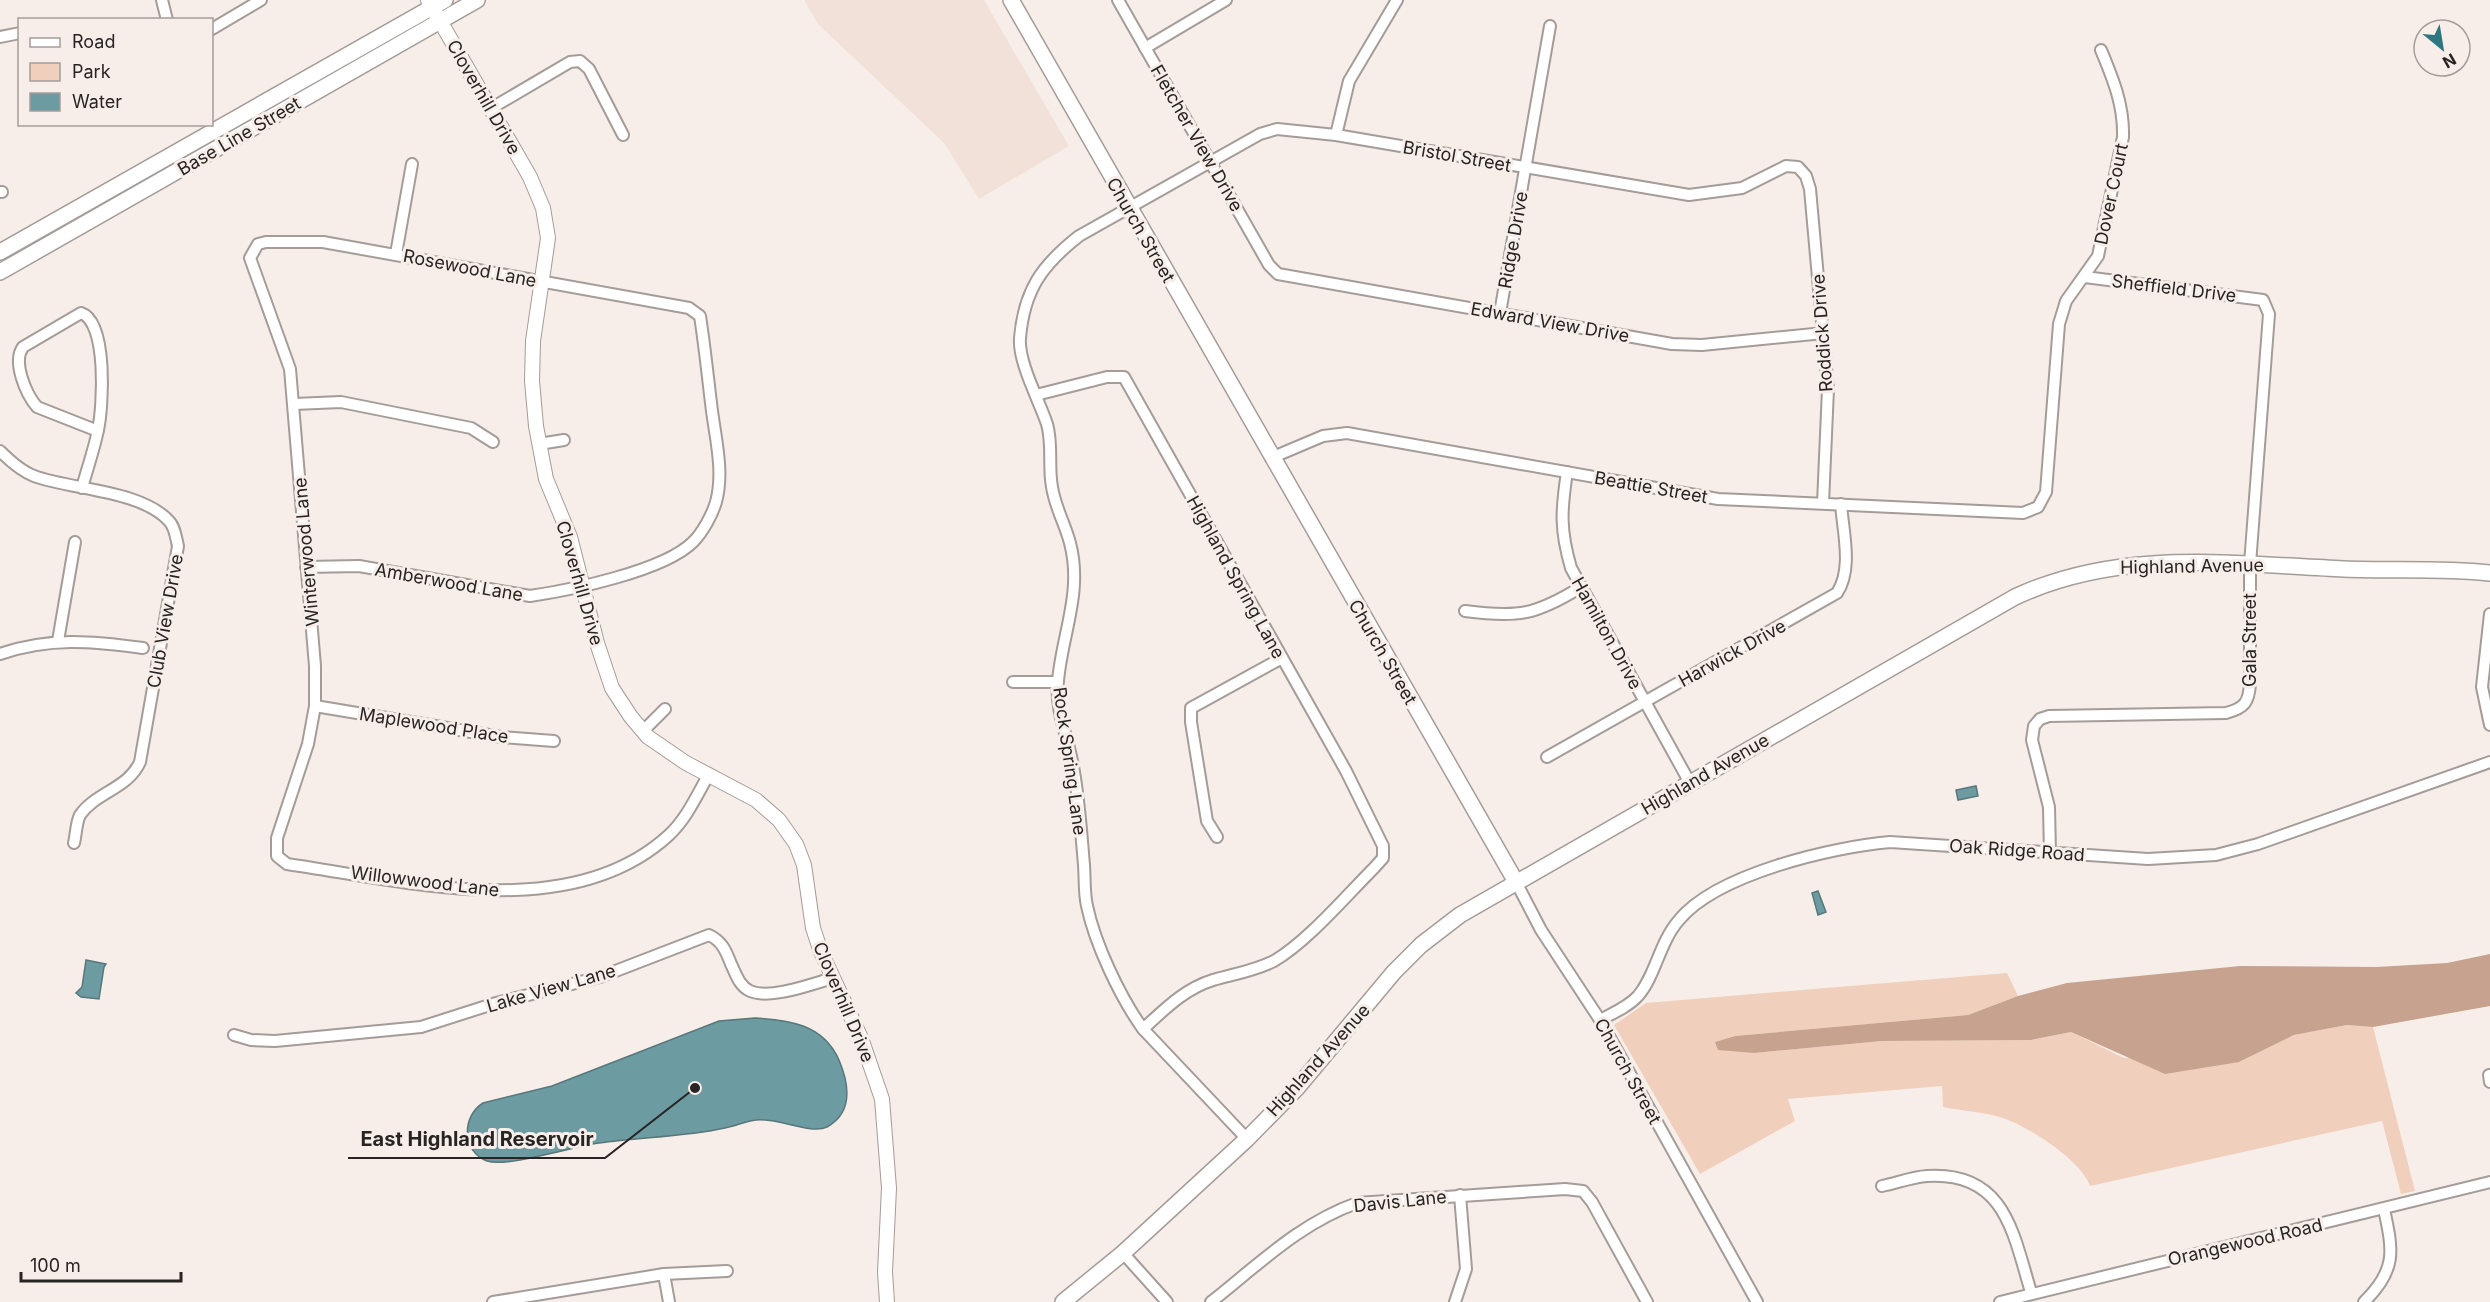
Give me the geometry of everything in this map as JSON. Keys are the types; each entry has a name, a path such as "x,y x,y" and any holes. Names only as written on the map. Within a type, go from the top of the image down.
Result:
{"main road":[{"name":"Base Line Street","path":"0,252 437,7 477,0"},
{"name":"Church Street","path":"1011,0 1271,458 1516,882"},
{"name":"Base Line Street","path":"0,272 437,7"},
{"name":"Highland Avenue","path":"1063,1302 1123,1253 1247,1139 1298,1088 1394,972 1421,945 1460,915 1985,613 2040,585 2096,569 2125,565 2250,564 2490,573"}],"street":[{"path":"162,0 166,18"},
{"path":"213,28 261,0"},
{"name":"Fletcher View Drive","path":"1118,0 1269,265 1278,274"},
{"path":"1145,48 1226,0"},
{"path":"1336,135 1349,81 1397,0"},
{"name":"Cloverhill Drive","path":"437,7 490,109 530,177 543,208 548,238 534,341 532,381 539,444 546,479 570,537 581,585 612,688 643,731 686,763 756,800 779,820 796,844 804,865 813,928 861,1038 882,1099 889,1188 885,1272 887,1302"},
{"name":"Ridge Drive","path":"1500,313 1550,26"},
{"path":"0,37 18,33"},
{"name":"Dover Court","path":"2038,507 2046,492 2059,324 2066,301 2098,256 2123,137 2124,118 2119,95 2101,50"},
{"path":"490,109 570,62 580,61 589,69 623,135"},
{"name":"Bristol Street","path":"1129,209 1260,134 1277,129 1336,135 1689,195 1742,188 1786,166 1798,166"},
{"path":"396,254 412,164"},
{"name":"Roddick Drive","path":"1798,166 1806,176 1810,189 1824,333 1828,389 1823,503"},
{"name":"Rock Spring Lane","path":"1129,209 1079,236 1055,255 1036,279 1024,305 1020,342 1047,426 1052,449 1051,485 1057,510 1070,543 1074,572 1073,610 1058,682 1058,702 1072,761 1087,905 1099,940 1130,1011 1143,1029 1247,1139"},
{"name":"Rosewood Lane","path":"252,250 266,242 306,241 396,254 689,308"},
{"name":"Winterwood Lane","path":"252,250 251,265 290,369 315,666 315,706 309,744 277,838 277,856"},
{"name":"Edward View Drive","path":"1278,274 1672,344 1702,345 1824,333"},
{"name":"Sheffield Drive","path":"2085,277 2264,300"},
{"name":"Gala Street","path":"2050,853 2049,807 2032,740 2034,726 2040,719 2049,716 2226,713 2241,710 2249,701 2250,564 2270,314 2264,300"},
{"name":"Amberwood Lane","path":"306,567 359,566 530,596 647,568 673,557 694,542 709,520 716,501 720,474 700,316 689,308"},
{"path":"82,488 98,431 102,406 99,346 92,323 81,313 23,347 19,352 18,365 37,407 98,431"},
{"name":"Highland Spring Lane","path":"1036,395 1107,377 1124,377 1346,771 1383,846 1383,858 1293,947 1274,960 1246,973 1212,980 1181,995 1143,1029"},
{"path":"294,404 341,402 471,428 493,442"},
{"name":"Beattie Street","path":"1271,458 1323,436 1347,433 1718,499 2023,513 2038,507"},
{"path":"539,444 564,440"},
{"name":"Club View Drive","path":"0,452 13,464 33,476 135,501 158,511 170,522 178,546 140,762 135,773 124,783 86,808 79,818 74,843"},
{"name":"Hamilton Drive","path":"1567,472 1561,516 1564,544 1581,587 1690,783"},
{"name":"Harwick Drive","path":"1547,757 1837,594 1843,584 1845,570 1841,504"},
{"path":"58,641 75,542"},
{"path":"1465,611 1494,615 1529,612 1550,606 1581,587"},
{"path":"2490,614 2482,687 2490,725"},
{"path":"0,654 36,643 58,641 143,648"},
{"path":"1217,837 1207,821 1191,722 1191,708 1282,658"},
{"path":"1013,682 1058,682"},
{"name":"Maplewood Place","path":"315,706 501,737 554,741"},
{"path":"643,731 664,709"},
{"name":"Oak Ridge Road","path":"1600,1020 1627,1006 1638,996 1647,982 1663,942 1696,902 1716,890 1782,865 1851,845 1890,842 2148,859 2216,855 2258,844 2490,762"},
{"name":"Willowwood Lane","path":"277,856 287,864 466,889 516,891 579,883 606,873 653,848 670,834 688,812 709,774"},
{"name":"Church Street","path":"1516,882 1541,930 1600,1020 1757,1302"},
{"name":"Lake View Lane","path":"234,1035 250,1040 275,1041 421,1027 496,1003 600,977 709,935 718,939 739,982 749,990 764,994 803,987 833,978"},
{"path":"1882,1186 1925,1176 1959,1176 1988,1192 2003,1212 2031,1293"},
{"name":"Orangewood Road","path":"2000,1302 2490,1182"},
{"name":"Davis Lane","path":"1211,1302 1307,1225 1329,1213 1357,1203 1565,1189 1583,1191 1592,1202 1647,1302"},
{"path":"1455,1302 1466,1269 1460,1195"},
{"path":"2364,1302 2376,1290 2389,1271 2392,1249 2384,1209"},
{"path":"1123,1253 1167,1302"},
{"path":"493,1302 511,1301 664,1274 727,1272"},
{"path":"664,1274 669,1302"}],"shaded area":[{"path":"804,0 984,0 1069,146 979,199 944,143 818,24"},
{"path":"2490,954 2490,1006 2373,1027 2347,1025 2294,1035 2239,1062 2165,1074 2071,1032 2031,1040 1882,1041 1754,1053 1718,1050 1715,1042 1735,1036 1968,1015 2018,996 2067,983 2240,966 2376,967 2447,963"}],"green space":[{"path":"2007,973 2018,996 1968,1015 1735,1036 1715,1042 1754,1053 1882,1041 2031,1040 2071,1032 2124,1058 2239,1062 2294,1035 2347,1025 2373,1027 2415,1191 2401,1194 2382,1121 2090,1186 2085,1176 2065,1155 2014,1122 1996,1116 1943,1107 1942,1086 1788,1099 1795,1121 1700,1174 1614,1025 1646,1003"}],"water":[{"path":"1976,786 1978,796 1958,800 1956,790"},
{"path":"1818,891 1826,912 1818,915 1812,893"},
{"path":"86,960 106,964 99,999 81,997 76,993 82,987"},
{"path":"755,1018 780,1020 804,1026 814,1031 832,1048 839,1060 847,1088 845,1106 836,1121 827,1127 812,1129 774,1121 748,1121 710,1131 599,1143 510,1162 487,1161 472,1150 467,1133 468,1124 476,1109 483,1103 552,1086 719,1021"}],"place":[{"name":"East Highland Reservoir","path":"695,1088"}]}
